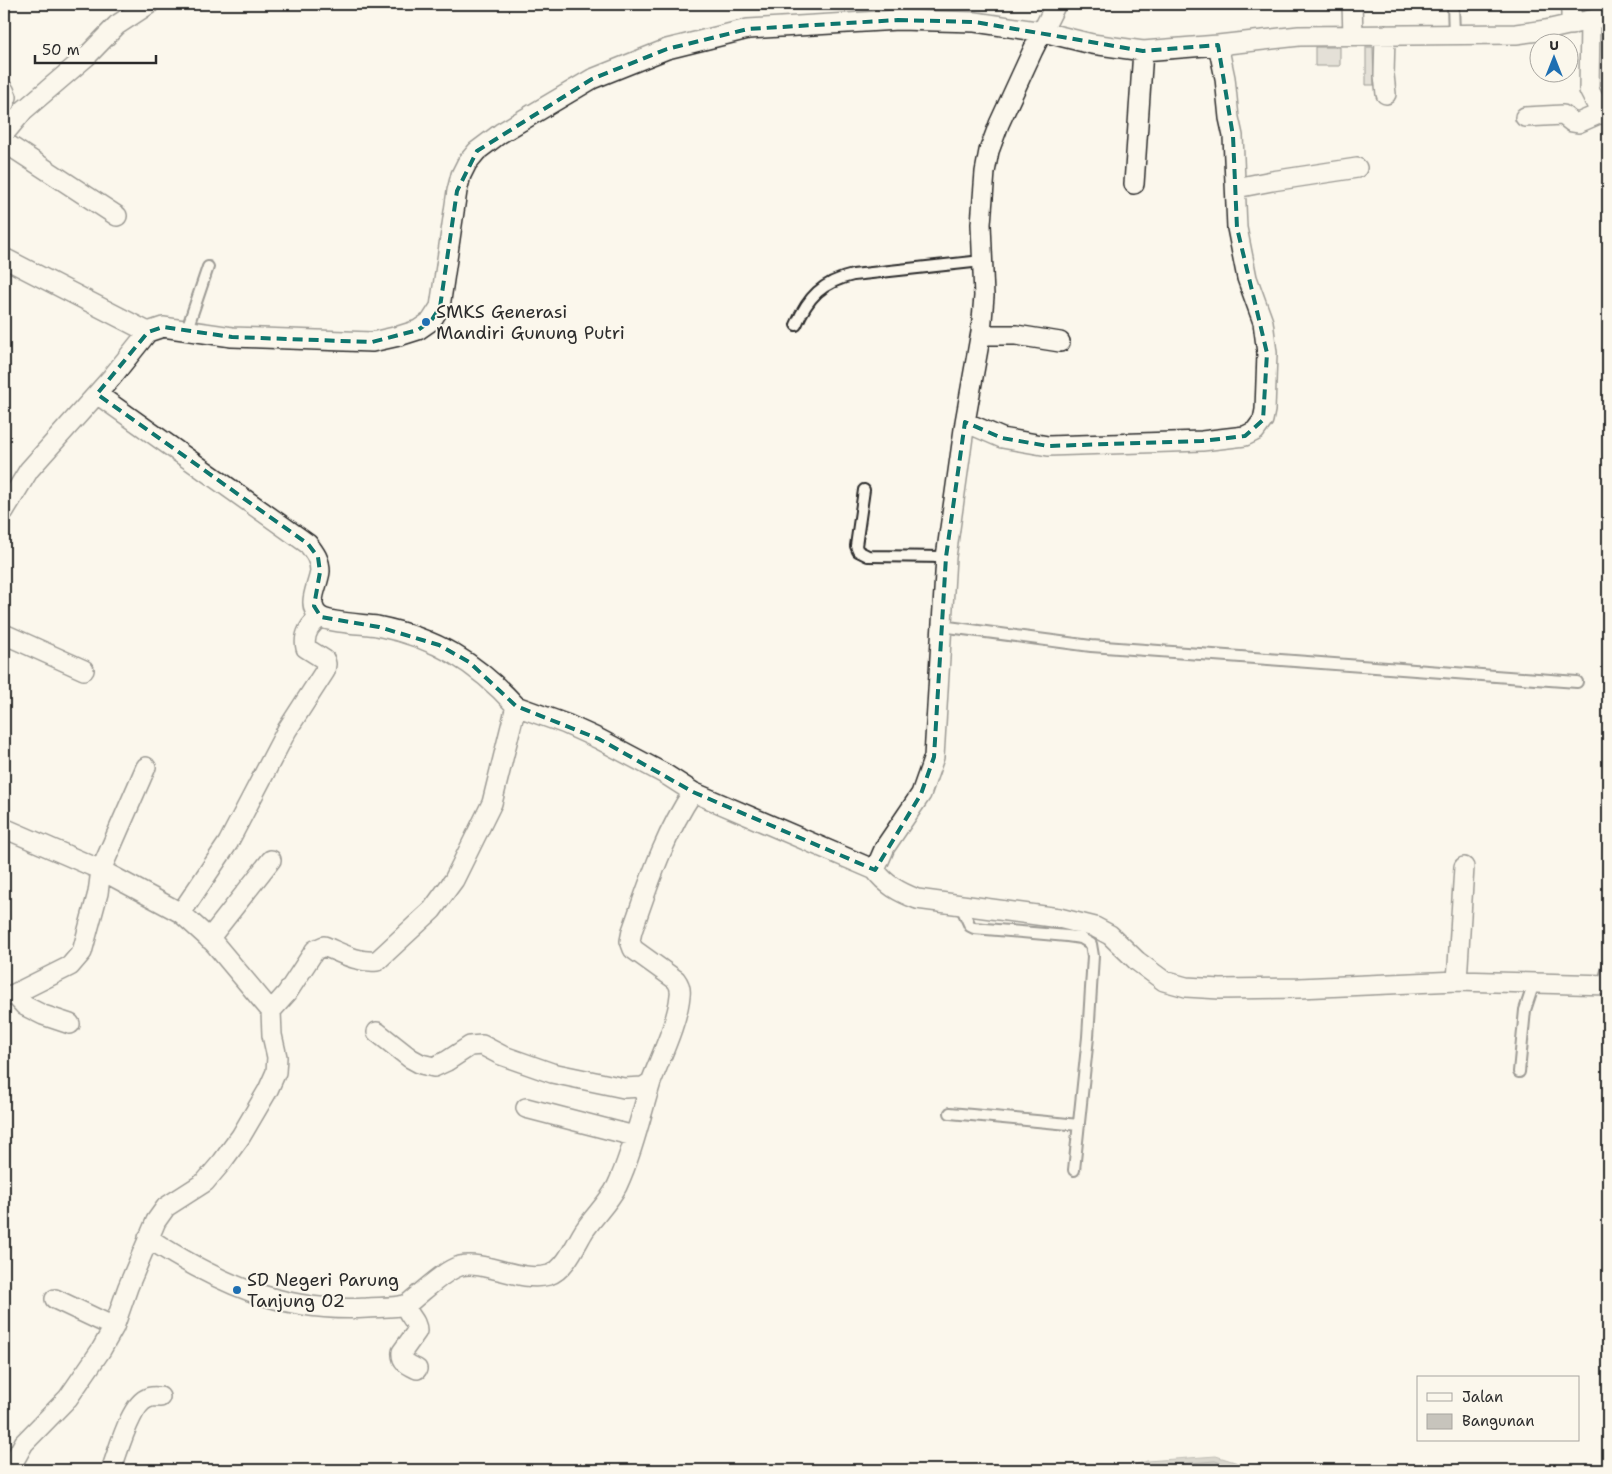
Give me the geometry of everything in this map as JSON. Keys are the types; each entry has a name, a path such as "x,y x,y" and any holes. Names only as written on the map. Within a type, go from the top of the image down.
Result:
{"street":[{"path":"4,134 24,110 86,57 111,30 123,12 149,4"},
{"path":"875,870 885,847 921,794 934,757 946,557 965,422 981,332 984,296 982,260 983,197 989,152 999,124 1056,4"},
{"path":"1352,4 1353,34"},
{"path":"1571,4 1571,25"},
{"path":"4,511 29,470 97,394 148,332 163,327 232,337 372,342 418,330 431,321 440,307 457,191 464,169 477,151 501,134 592,79 666,48 748,29 898,20 975,22 1043,32 1092,44 1143,51 1298,36 1516,34 1571,25 1608,16"},
{"path":"1525,117 1563,115 1572,122 1578,123 1604,114 1589,90 1590,20"},
{"path":"1385,34 1384,75 1386,94"},
{"path":"965,422 1002,438 1048,446 1202,441 1245,436 1255,431 1263,420 1266,410 1267,353 1262,322 1247,278 1237,228 1233,136 1218,45"},
{"path":"1134,184 1143,51"},
{"path":"4,90 7,97 4,104"},
{"path":"4,142 117,216"},
{"path":"1236,188 1357,168"},
{"path":"4,258 148,332"},
{"path":"981,332 990,335 1016,335 1060,342"},
{"path":"97,394 308,544 318,557 320,572 314,591 314,606 321,617 334,622 355,622 380,627 439,645 469,662 498,686 516,706 566,724 599,739 665,774 693,792 875,870 880,878 897,891 917,898 1072,920 1095,927 1110,935 1137,961 1164,981 1186,987 1220,989 1299,988 1457,981 1534,983 1606,979"},
{"path":"181,913 228,843 287,730 325,671 325,660 306,648 304,641 311,624 321,617"},
{"path":"4,634 84,670"},
{"path":"271,1011 287,993 319,947 324,946 368,962 377,961 432,910 454,880 492,803 516,706"},
{"path":"9,996 70,966 82,952 98,893 101,870 146,767"},
{"path":"148,1238 184,1261 229,1283 265,1297 292,1304 341,1310 405,1305 451,1270 461,1266 476,1266 533,1278 552,1274 566,1260 583,1232 616,1187 627,1161 651,1082 674,1020 680,986 676,980 633,949 630,941 656,861 681,811 693,792"},
{"path":"4,828 101,870 181,913 227,957 271,1011 272,1035 277,1056 276,1072 268,1090 241,1136 205,1182 166,1207 156,1221 128,1287 114,1327 90,1367 68,1398 24,1443 9,1470"},
{"path":"209,939 271,860"},
{"path":"1457,981 1464,867"},
{"path":"9,996 43,1015 70,1024"},
{"path":"377,1032 410,1058 421,1064 434,1067 470,1046 482,1045 502,1055 552,1073 624,1088 643,1087 651,1082"},
{"path":"526,1108 634,1136"},
{"path":"55,1299 114,1327"},
{"path":"405,1305 416,1323 417,1332 402,1352 402,1356 406,1363 417,1369"},
{"path":"111,1470 130,1419 137,1406 148,1397 160,1397"}],"lane":[{"path":"1453,4 1454,35"},
{"path":"796,325 802,311 813,296 839,278 982,260"},
{"path":"187,329 208,267"},
{"path":"864,490 856,546 858,551 868,556 946,557"},
{"path":"941,626 1091,646 1577,682"},
{"path":"960,903 970,926 974,928 1067,936 1081,938 1091,944 1094,956 1088,1037 1074,1170"},
{"path":"1519,1072 1525,1010 1534,983"},
{"path":"950,1113 1079,1125"}],"highlighted area":[{"path":"898,20 975,22 1143,51 1218,45 1233,136 1237,228 1267,353 1263,420 1245,436 1202,441 1048,446 1002,438 965,422 946,557 934,757 921,794 875,870 693,792 599,739 516,706 469,662 439,645 379,627 321,617 314,606 320,572 318,557 308,544 97,394 148,332 163,327 232,337 372,342 418,330 431,321 440,307 457,191 477,151 592,79 667,49 748,29"}],"water":[{"path":"1216,1456 1260,1470 1120,1470 1147,1461"}],"building":[{"path":"1315,47 1340,47 1340,66 1315,66"},
{"path":"1366,47 1373,47 1374,85 1366,85"}],"place":[{"name":"SMKS Generasi Mandiri Gunung Putri","path":"426,322"},
{"name":"SD Negeri Parung Tanjung 02","path":"237,1290"}]}
